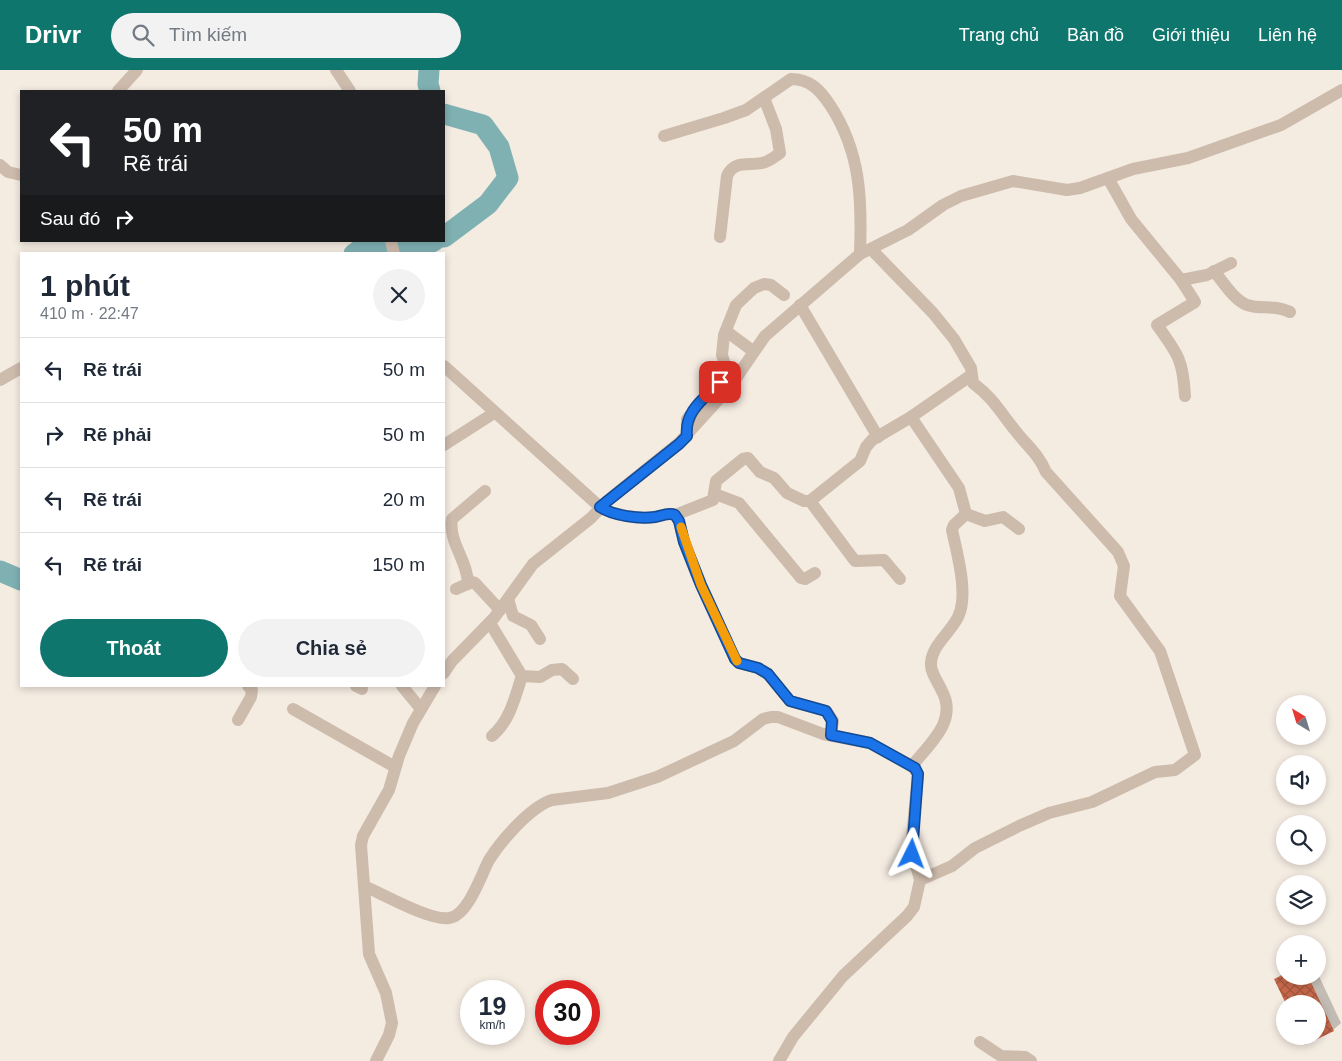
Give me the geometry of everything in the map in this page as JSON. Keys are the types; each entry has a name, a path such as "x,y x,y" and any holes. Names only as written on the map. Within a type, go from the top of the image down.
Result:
{"street":[{"path":"119,90 137,70"},
{"path":"336,70 349,90"},
{"path":"664,136 746,110 791,79 811,82 822,94 843,125 851,143 857,171 866,251 933,313 954,339 971,368 970,376 973,383 991,396 1014,429 1040,458 1046,472 1118,552 1124,566 1120,596 1160,651 1195,755 1175,770 1155,772 1092,802 1049,813 1019,826 975,848 952,866 920,880"},
{"path":"445,669 490,624 533,564 586,522 600,507 687,436 730,388 753,351 765,336 866,251 908,230 955,198 1008,181 1067,190 1133,169 1188,158 1282,125 1342,90"},
{"path":"720,237 727,176 730,169 736,165 763,163 780,153 776,129 764,98"},
{"path":"0,165 8,172 20,175"},
{"path":"1108,178 1131,219 1181,280 1195,302 1156,325 1178,355 1182,365 1184,396"},
{"path":"1181,280 1214,271 1231,263"},
{"path":"1214,271 1236,298 1246,305 1278,306 1290,312"},
{"path":"687,436 686,425 694,408 725,374 726,368 722,350 726,331 736,305 754,288 764,284 771,285 784,295"},
{"path":"800,305 878,437"},
{"path":"726,331 753,351"},
{"path":"445,367 600,507 611,512 631,516 675,515 679,521 684,542 701,585 735,659 739,663 758,668 768,674 790,701 826,711 832,721 831,735"},
{"path":"0,380 20,369"},
{"path":"675,515 680,511 709,502 714,498 716,481 748,458 760,472 774,478 787,493 804,501 810,501 860,461 867,445 912,417 970,376"},
{"path":"445,444 494,412"},
{"path":"912,417 958,488 966,514"},
{"path":"468,584 468,573 454,538 452,519 484,492"},
{"path":"715,494 739,503 801,578 805,579 815,574"},
{"path":"810,501 855,561 884,560 900,579"},
{"path":"966,514 985,521 1002,517 1019,529"},
{"path":"912,766 943,728 948,715 944,693 930,664 936,648 960,611 962,581 952,530 954,525 966,514"},
{"path":"456,589 472,582 480,586 500,610"},
{"path":"508,599 513,616 531,625 540,639"},
{"path":"490,624 522,676"},
{"path":"522,676 540,677 552,670 562,669 573,679"},
{"path":"492,736 506,719 522,676"},
{"path":"238,720 251,697 252,690 249,687"},
{"path":"403,687 421,709"},
{"path":"376,1061 389,1035 392,1023 386,993 369,954 362,841 389,790 395,767 421,709 434,687"},
{"path":"293,709 395,767"},
{"path":"364,886 407,906 441,918 451,918 464,907 489,861 504,840 546,802 608,793 658,777 734,741 767,718 778,718 831,735 870,743 912,766 918,774 911,847 920,880 912,911 843,976 793,1038 779,1061"},
{"path":"980,1042 1000,1056 1025,1057 1032,1061"}],"building":[{"path":"1277,985 1312,985 1317,995 1282,995"},
{"path":"1326,1014 1334,1031 1326,1035"}],"waterway":[{"path":"429,70 430,90"},
{"path":"445,114 483,125 499,147 508,178 488,204 445,236"},
{"path":"357,252 369,243 412,251 432,242"},
{"path":"0,571 20,580"}],"slow traffic":[{"path":"681,527 684,542 701,585 737,661"}],"route":[{"path":"720,382 694,408 687,420 687,436 600,507 606,511 631,516 653,517 672,513 675,515 679,521 684,542 701,585 732,653 739,663 765,671 774,679 790,701 823,709 830,714 832,721 831,735 870,743 883,748 918,771 911,847 912,854"}]}
